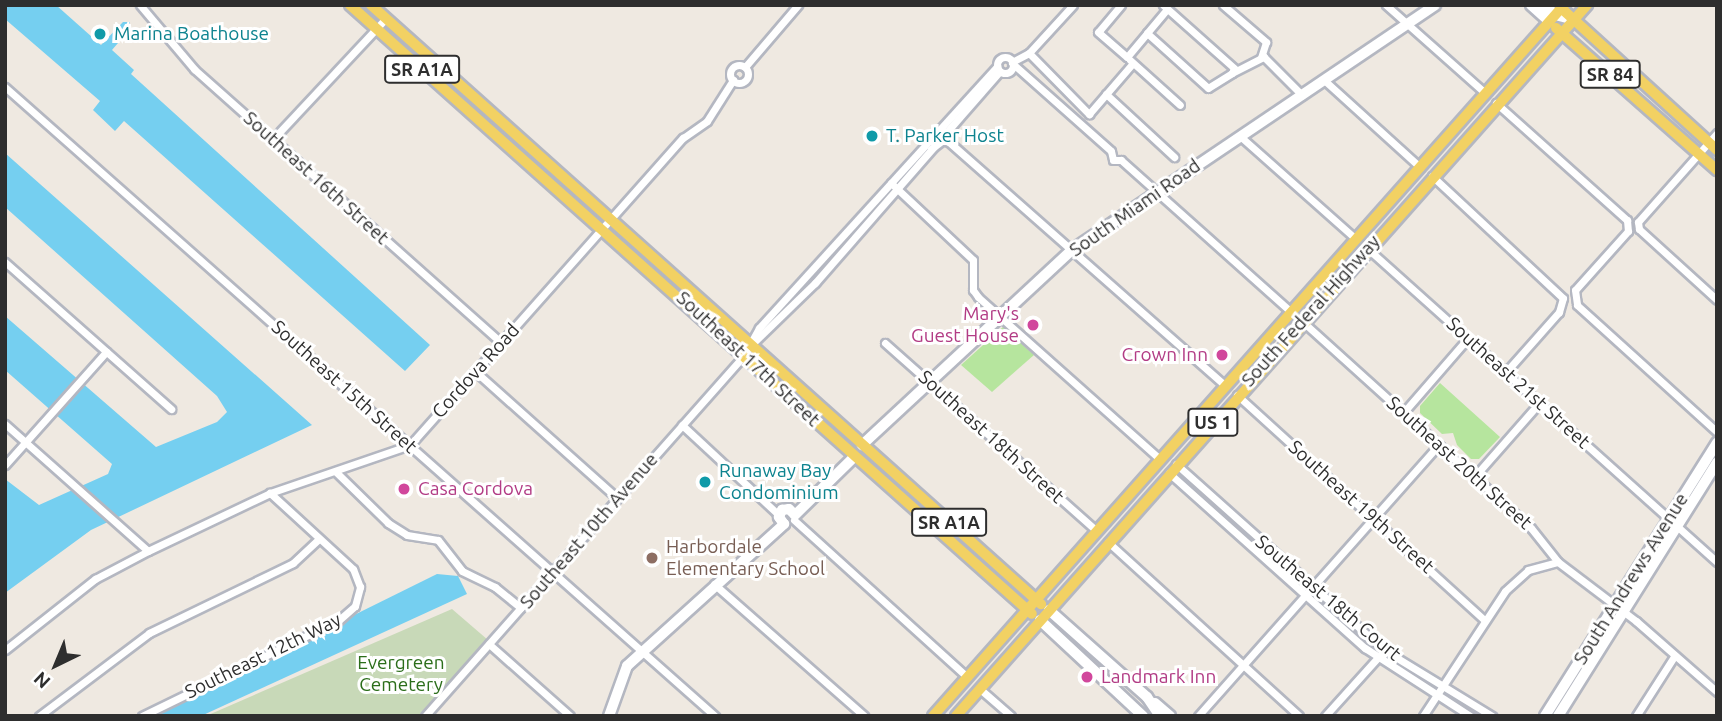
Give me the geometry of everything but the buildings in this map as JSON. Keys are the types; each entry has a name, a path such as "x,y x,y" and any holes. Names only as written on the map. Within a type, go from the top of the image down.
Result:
{"main road":[{"name":"Southeast 17th Street","path":"350,5 1040,621"},
{"name":"Southeast 17th Street","path":"371,5 613,217 751,345 1049,610"},
{"name":"South Federal Highway","path":"956,716 1302,321 1587,5"},
{"name":"SR 84","path":"1557,11 1574,20 1713,146"},
{"name":"SR 84","path":"1557,11 1562,33 1717,170"},
{"name":"South Federal Highway","path":"933,716 1557,11"},
{"path":"490,129 508,137 518,134"},
{"path":"505,142 533,147"},
{"path":"1432,154 1432,175"},
{"path":"1420,167 1421,188"},
{"path":"1302,321 1303,299"},
{"path":"1288,338 1291,312"},
{"path":"837,441 862,445"},
{"path":"1172,446 1172,468"},
{"path":"1158,484 1160,459"}],"street":[{"name":"Southeast 16th Street","path":"140,5 183,59 501,343"},
{"path":"745,67 732,67 733,80 746,80 745,67 798,5"},
{"name":"Southeast 10th Avenue","path":"999,69 1009,71 1012,62 1029,53 1073,5"},
{"path":"1121,5 1098,33 1180,105"},
{"path":"1147,33 1208,88 1261,57 1266,42 1223,5"},
{"path":"1387,5 1485,93"},
{"name":"South Miami Road","path":"862,445 1072,250 1435,5"},
{"name":"SR 84","path":"1531,5 1557,11"},
{"path":"1545,5 1557,11"},
{"path":"1029,53 1089,114 1106,94 1165,7 1234,68 1232,74"},
{"path":"272,140 386,18"},
{"name":"Southeast 10th Avenue","path":"751,345 767,335 897,191 999,69 1002,57 1012,62"},
{"path":"1261,57 1302,95"},
{"path":"1012,62 1111,150 1113,160 1121,160 1291,312"},
{"name":"Southeast 10th Avenue","path":"425,716 744,355 759,328 999,69"},
{"name":"Cordova Road","path":"5,650 95,579 148,551 270,494 410,445 682,138 707,121 733,80"},
{"path":"1324,80 1420,167"},
{"name":"Southeast 15th Street","path":"5,87 715,716"},
{"path":"1106,94 1174,157"},
{"path":"1496,103 1627,220 1628,231 1575,290 1573,299 1717,432"},
{"path":"1717,133 1713,146 1699,153 1638,222 1639,229 1717,300"},
{"path":"1241,137 1356,239"},
{"path":"931,149 943,140 949,142 1226,386"},
{"path":"1432,175 1557,288 1563,304 1506,372"},
{"path":"891,183 973,260 973,290 1160,459"},
{"path":"859,219 866,225"},
{"name":"Southeast 21st Street","path":"1367,248 1717,562"},
{"path":"5,262 171,409"},
{"name":"Southeast 20th Street","path":"1302,321 1531,528 1558,562 1623,612 1717,692"},
{"path":"1403,413 1468,338"},
{"name":"Southeast 18th Street","path":"886,343 1097,531"},
{"path":"5,464 106,352"},
{"path":"476,372 617,498"},
{"name":"Southeast 19th Street","path":"1237,395 1374,517 1483,620"},
{"path":"1475,476 1540,402"},
{"path":"5,424 148,551"},
{"path":"682,425 967,677"},
{"name":"South Andrews Avenue","path":"1545,716 1717,443"},
{"path":"1198,716 1439,445"},
{"path":"609,716 621,674 642,651 788,518 852,454"},
{"name":"South Andrews Avenue","path":"1558,716 1717,463"},
{"name":"Southeast 18th Court","path":"1172,468 1384,650 1492,716"},
{"name":"Southeast 18th Court","path":"1172,468 1306,595 1379,657 1470,716"},
{"path":"336,472 388,523 407,535 438,540 462,571 495,587 521,608"},
{"path":"39,716 149,633 293,563 319,539 270,494"},
{"name":"Southeast 12th Way","path":"142,716 339,620 360,597 358,579 319,539"},
{"path":"1108,542 1299,716"},
{"path":"1423,716 1483,620 1528,570 1558,562"},
{"path":"714,584 864,716"},
{"name":"Southeast 17th Street","path":"1049,610 1147,697 1160,716"},
{"name":"Southeast 17th Street","path":"1040,621 1143,716"},
{"path":"489,644 570,716"},
{"path":"1325,716 1384,650"},
{"path":"1636,716 1675,655"},
{"path":"1100,675 1110,664"},
{"path":"981,689 1011,716"},
{"path":"1147,697 1170,716"},
{"path":"47,709 54,716"}],"green space":[{"path":"1003,327 1034,355 992,392 961,365"},
{"path":"1440,383 1500,437 1479,459 1471,459 1457,445 1453,433 1442,434 1420,413 1420,406"},
{"name":"Evergreen Cemetery","path":"452,609 488,640 418,716 206,716"}],"water":[{"path":"5,5 56,5 101,45 123,22 130,22 130,29 112,50 134,70 131,74 430,345 405,371 124,121 115,131 93,110 100,101 5,19"},
{"path":"5,153 312,425 91,530 5,593 5,479 39,505 108,474 112,464 5,370 5,316 156,447 217,422 227,412 217,396 5,207"},
{"path":"437,574 458,576 467,594 201,716 150,716"}],"place":[{"name":"Marina Boathouse","path":"100,34"},
{"name":"T. Parker Host","path":"872,136"},
{"name":"Mary's Guest House","path":"1033,325"},
{"name":"Crown Inn","path":"1222,355"},
{"name":"Runaway Bay Condominium","path":"705,482"},
{"name":"Casa Cordova","path":"404,489"},
{"name":"Harbordale Elementary School","path":"652,558"},
{"name":"Landmark Inn","path":"1087,677"}]}
